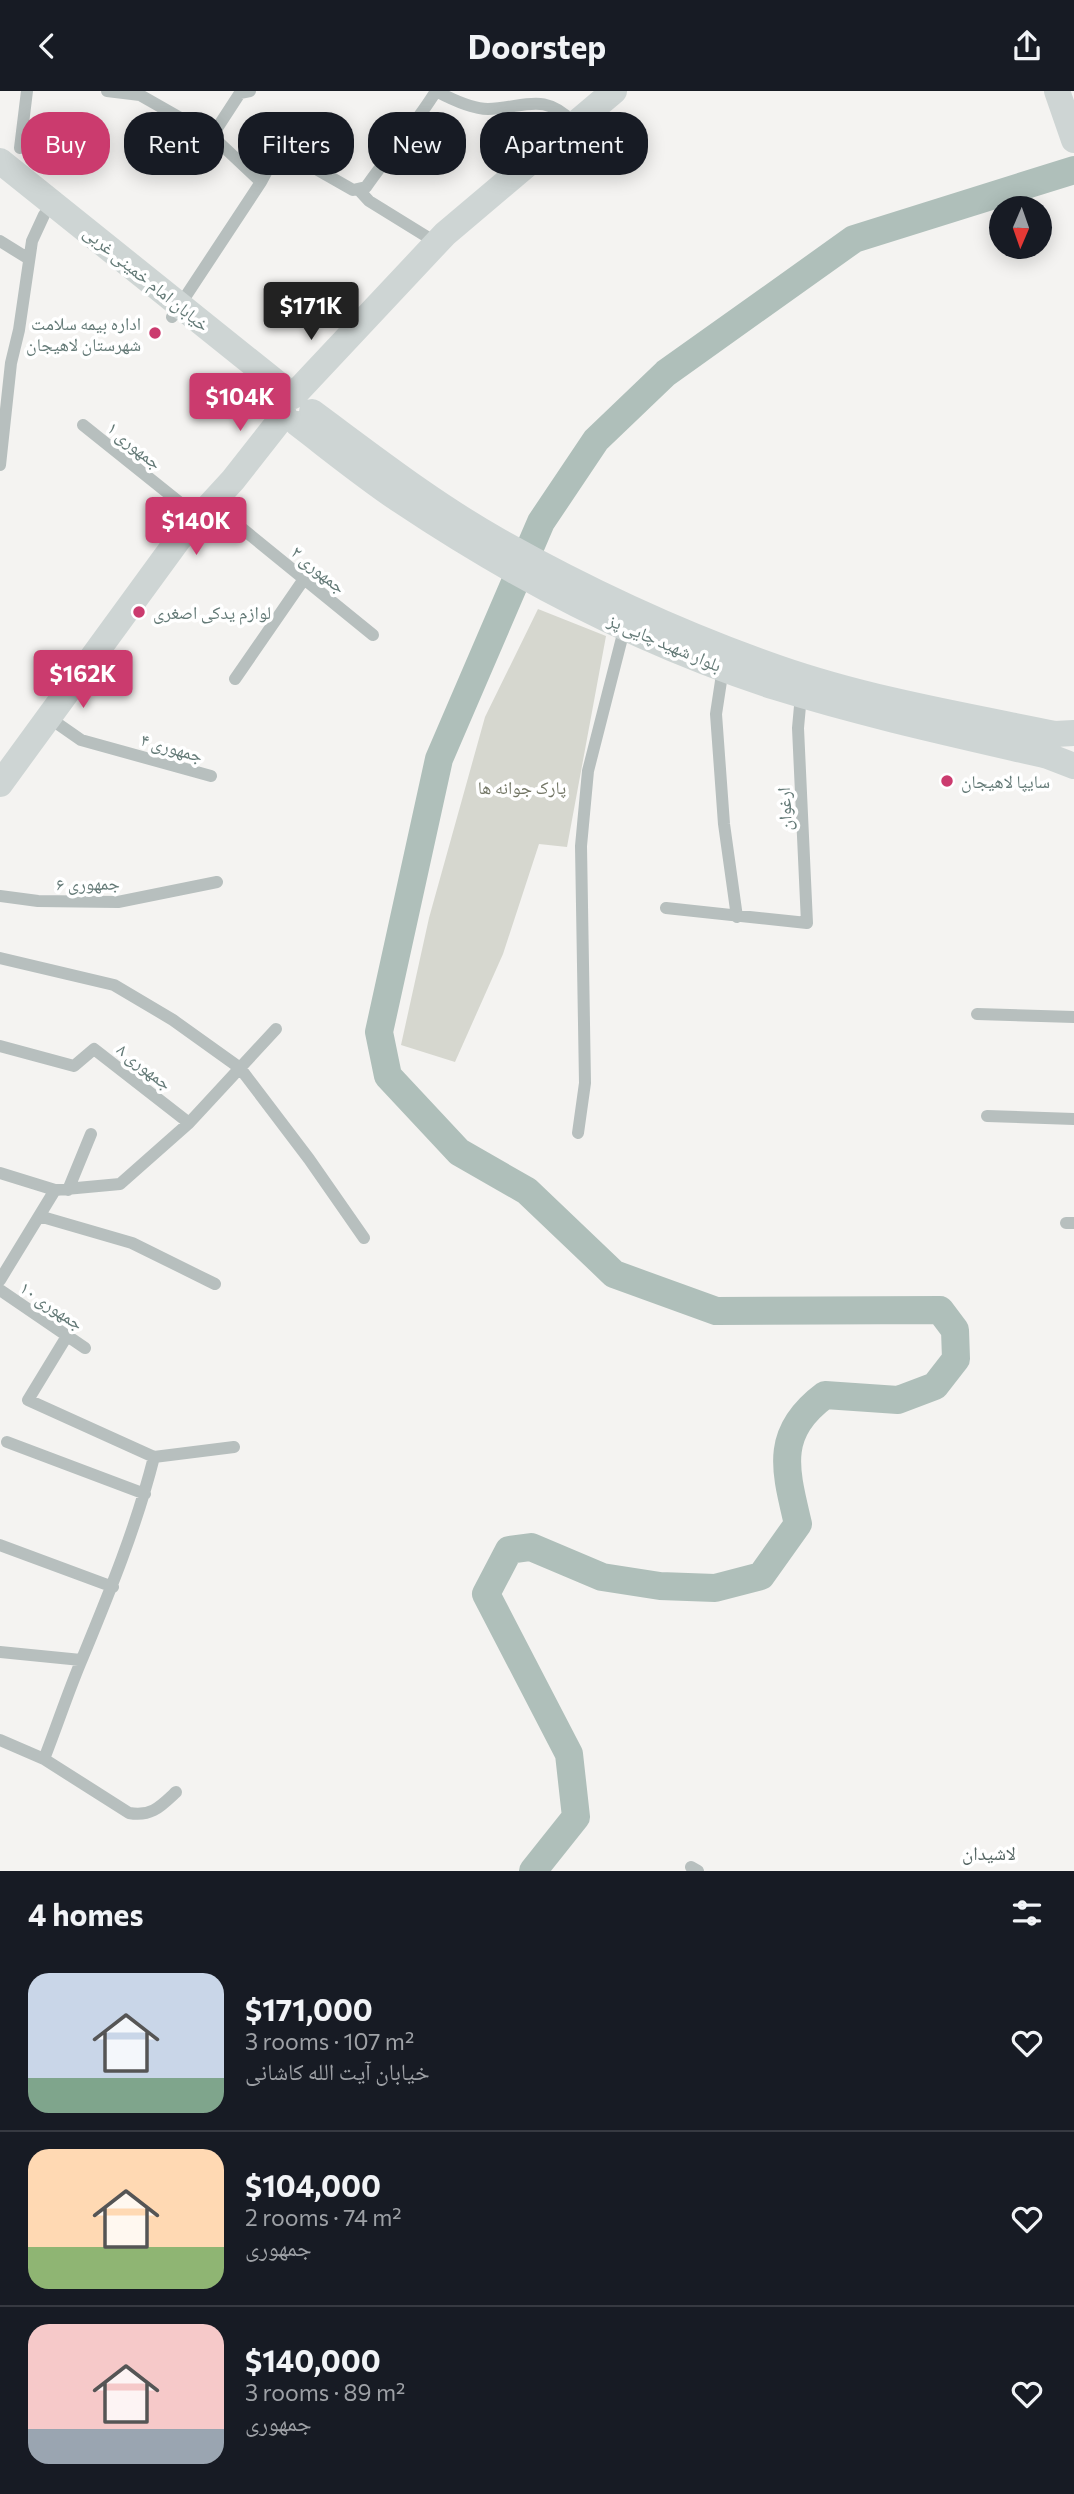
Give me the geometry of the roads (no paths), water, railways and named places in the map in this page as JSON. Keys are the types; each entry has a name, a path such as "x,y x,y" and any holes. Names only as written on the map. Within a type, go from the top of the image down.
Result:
{"main road":[{"path":"589,112 614,91"},
{"path":"1066,93 1074,140"},
{"name":"خیابان امام خمینی غربی","path":"10,154 48,209"},
{"path":"0,784 178,540 297,413 363,321 437,243 515,175"},
{"name":"خیابان امام خمینی غربی","path":"0,181 48,209 177,311 297,413"},
{"name":"بلوار شهید چایی پز","path":"297,413 410,484 493,549 558,582 780,669 889,700 1055,734 1074,733"},
{"name":"بلوار شهید چایی پز","path":"558,582 625,626 674,649 723,667 801,694 885,718 1048,756 1074,765"}],"street":[{"path":"10,154 27,91"},
{"path":"107,91 140,95 170,112"},
{"path":"224,118 240,93 250,91"},
{"path":"177,311 275,156 288,153 354,190 366,187 393,148 408,133 436,91 487,109 539,100 562,112"},
{"path":"461,102 469,91"},
{"path":"224,147 261,182"},
{"path":"358,189 369,201 437,243"},
{"path":"0,465 11,363 19,330 32,241 48,209"},
{"path":"0,241 29,258"},
{"name":"جمهوری ۱","path":"83,425 205,511"},
{"name":"جمهوری ۲","path":"205,511 304,579 373,635"},
{"path":"235,679 304,579"},
{"path":"578,1133 585,1083 581,846 588,771 625,626"},
{"path":"666,908 737,917 724,824 716,714 723,667"},
{"name":"ارغوان","path":"737,917 807,923 798,727 801,694"},
{"name":"جمهوری ۴","path":"48,717 81,740 211,776"},
{"name":"جمهوری ۶","path":"0,896 38,901 118,902 217,882"},
{"path":"0,958 114,985 173,1020 240,1068 309,1159 364,1238"},
{"path":"977,1014 1074,1017"},
{"path":"0,1173 61,1190 120,1184 189,1123 276,1029"},
{"name":"جمهوری ۸","path":"0,1046 74,1066 94,1049 189,1123"},
{"path":"987,1116 1074,1119"},
{"path":"0,1280 39,1216 61,1190 91,1133"},
{"path":"39,1216 132,1243 215,1284"},
{"name":"جمهوری ۱۰","path":"0,1290 85,1348"},
{"path":"67,1336 29,1400 154,1457 234,1447"},
{"path":"7,1442 145,1494"},
{"path":"44,1759 113,1587 145,1494 154,1457"},
{"path":"0,1545 113,1587"},
{"path":"0,1652 82,1660"},
{"path":"0,1740 44,1759 129,1813 141,1815 155,1811 176,1793"}],"waterway":[{"path":"533,1871 576,1817 569,1754 486,1594 509,1550 531,1547 602,1577 660,1586 715,1588 761,1576 798,1524 787,1469 791,1438 797,1423 825,1395 898,1400 935,1386 956,1359 955,1330 940,1310 716,1311 614,1274 527,1191 459,1152 388,1076 379,1032 439,759 541,522 596,440 666,373 854,239 1074,170"}],"place":[{"name":"اداره بیمه سلامت شهرستان لاهیجان","path":"155,333"},
{"name":"لوازم یدکی اصغری","path":"139,612"},
{"name":"سایپا لاهیجان","path":"947,781"}],"district":[{"name":"لاشیدان","path":"989,1852"}],"park label":[{"name":"پارک جوانه ها","path":"522,787"}]}
